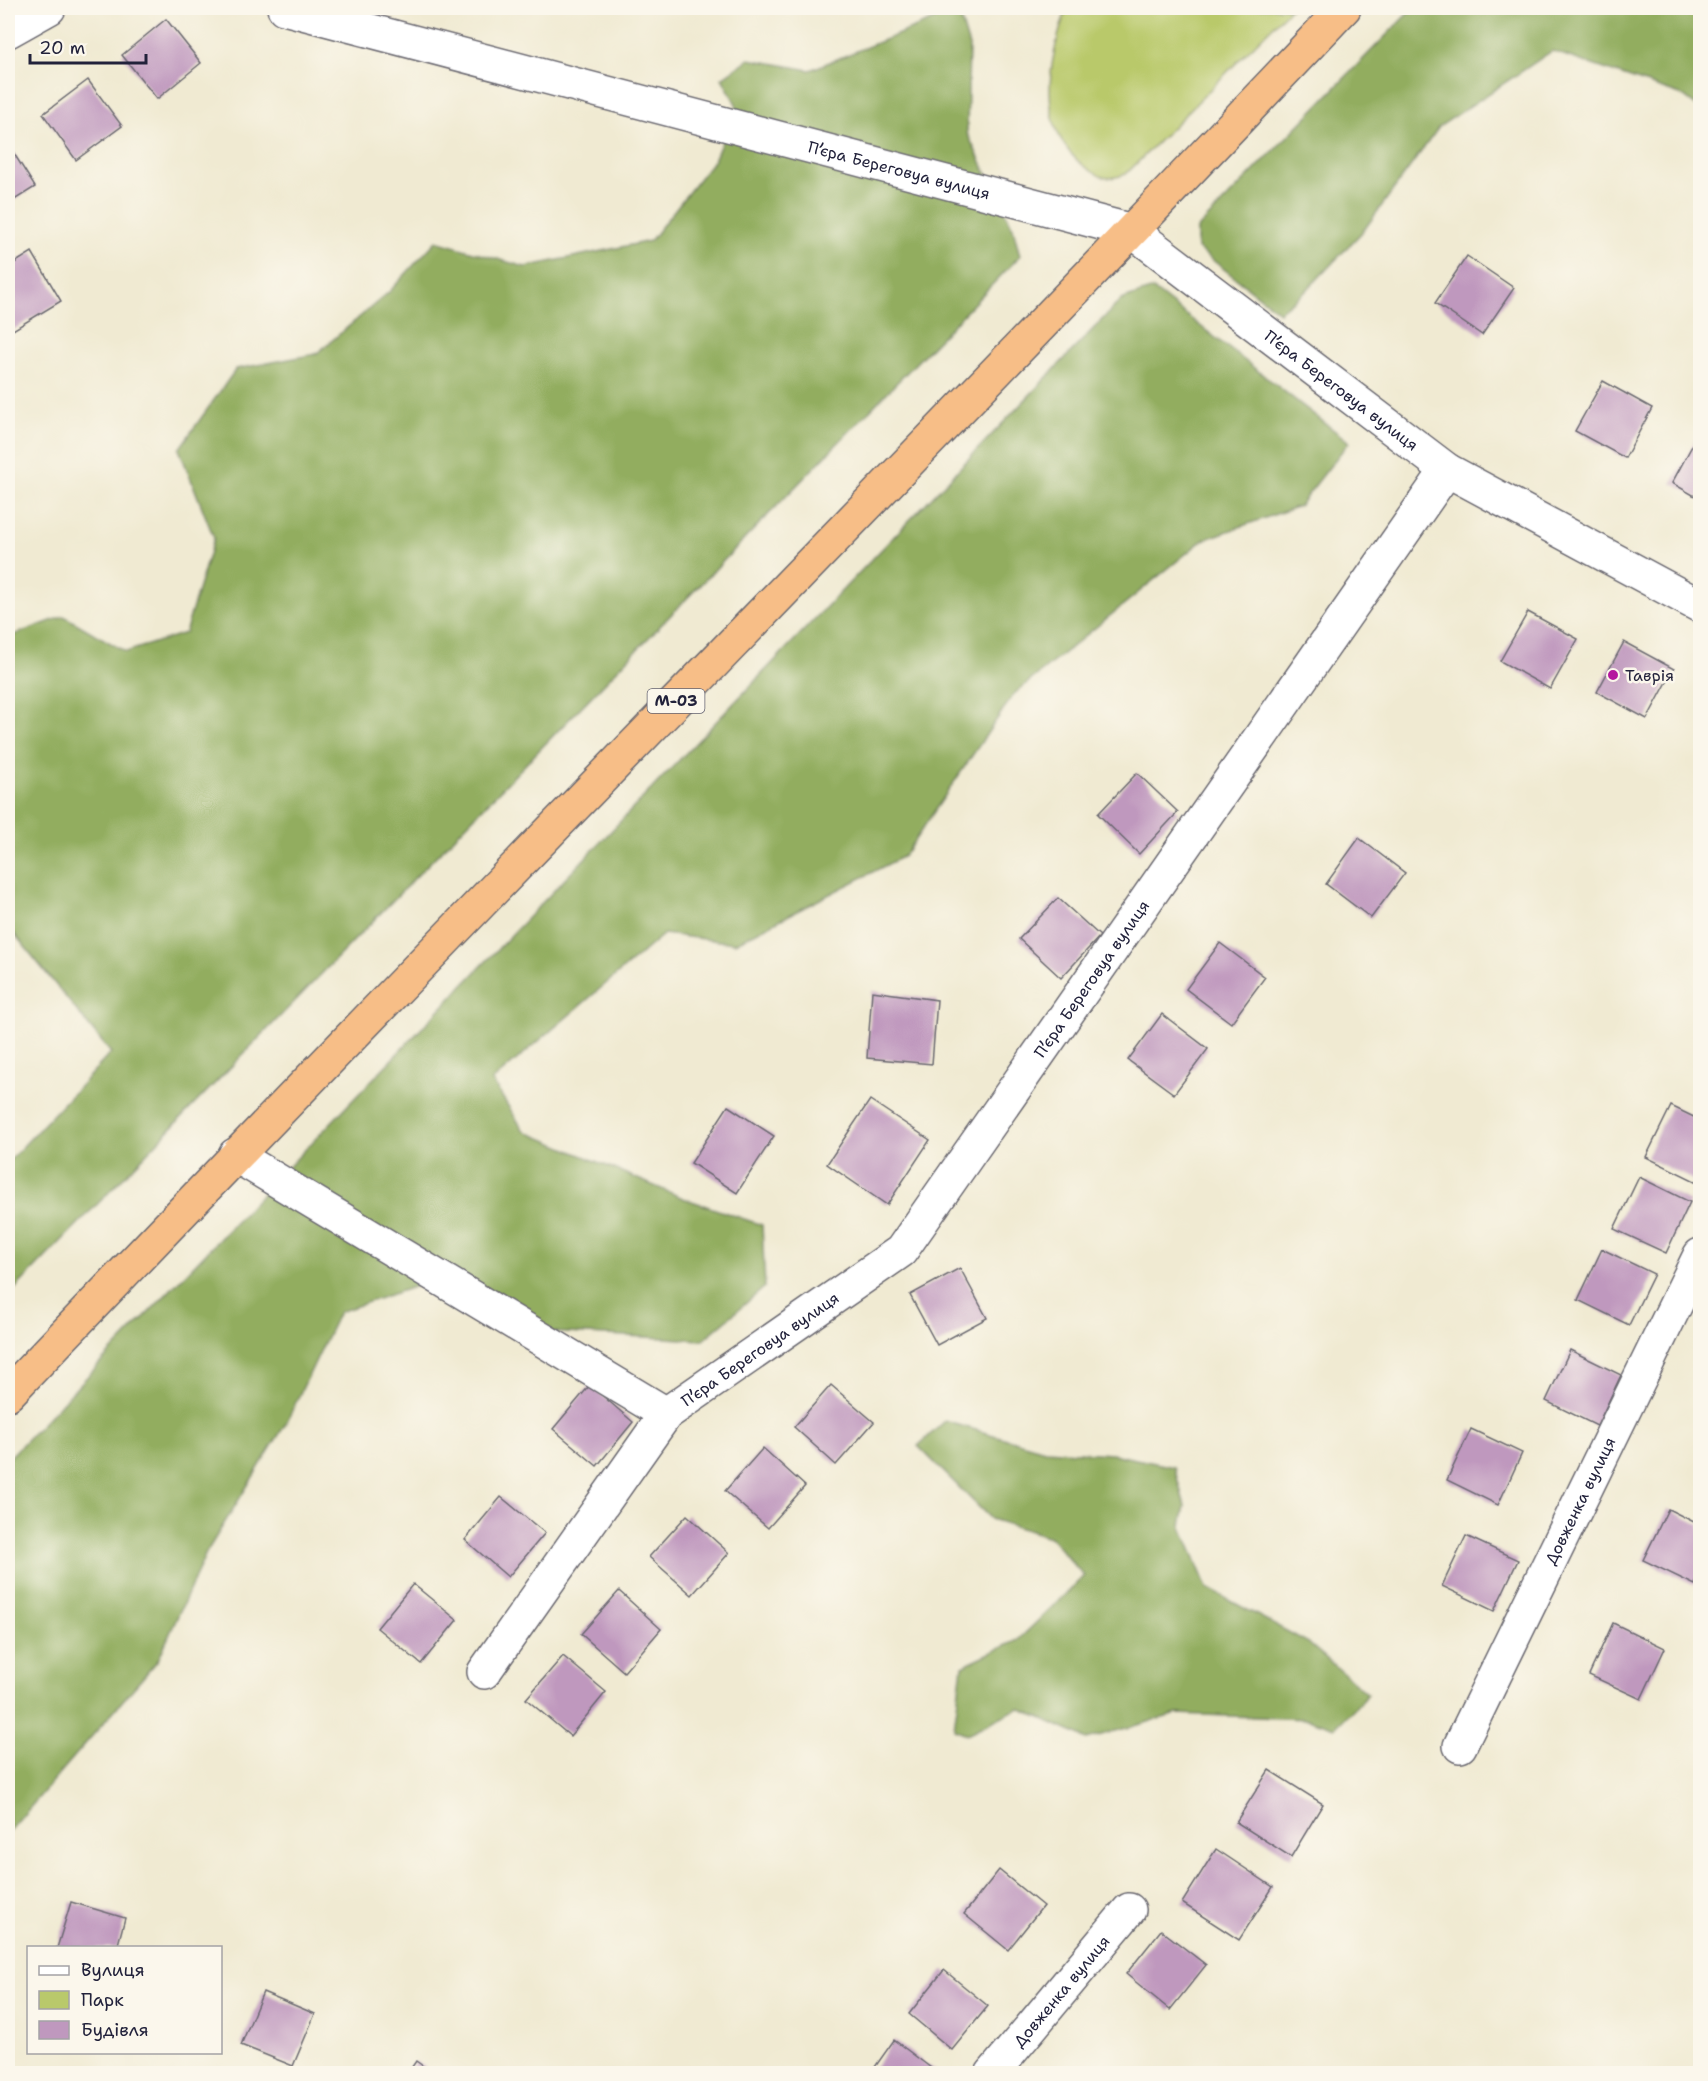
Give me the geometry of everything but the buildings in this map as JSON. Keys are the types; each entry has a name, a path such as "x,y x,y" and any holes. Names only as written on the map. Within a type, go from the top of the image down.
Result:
{"highway":[{"name":"М-03","path":"8,1394 235,1155 1132,231 1344,8"}],"street":[{"path":"8,31 49,8"},
{"name":"П’єра Береговуа вулиця","path":"284,8 1132,231 1447,470 1701,606"},
{"name":"П’єра Береговуа вулиця","path":"484,1672 666,1414 902,1251 1447,470"},
{"name":"П’єра Береговуа вулиця","path":"235,1155 666,1414"},
{"name":"Довженка вулиця","path":"1460,1746 1701,1255"},
{"name":"Довженка вулиця","path":"992,2073 1129,1910"}],"green space":[{"path":"1067,8 1291,8 1126,174 1109,178 1100,176 1084,166 1068,150 1058,132 1052,113 1051,70"},
{"path":"1413,8 1700,8 1700,109 1683,96 1552,51 1439,127 1364,230 1305,292 1279,312 1197,248 1197,229"},
{"path":"958,10 969,46 967,133 1013,228 1020,256 8,1296 8,1162 111,1053 8,926 8,637 64,616 126,652 185,633 214,538 179,449 236,369 316,354 389,292 436,241 525,267 650,241 714,160 737,106 722,78 749,59 810,70"},
{"path":"1153,289 1349,442 1299,506 1203,540 1014,694 904,856 735,943 664,934 492,1081 524,1131 683,1198 762,1225 765,1287 703,1340 527,1331 440,1278 339,1312 285,1425 206,1553 158,1660 8,1833 8,1459 1121,300"},
{"path":"945,1421 1045,1450 1112,1454 1174,1467 1185,1506 1181,1525 1207,1588 1307,1642 1368,1694 1335,1728 1309,1719 1177,1714 1087,1739 1019,1708 967,1734 954,1729 962,1666 1018,1640 1084,1576 1050,1537 991,1519 918,1446"}],"place":[{"name":"Таврiя","path":"1613,675"}]}
